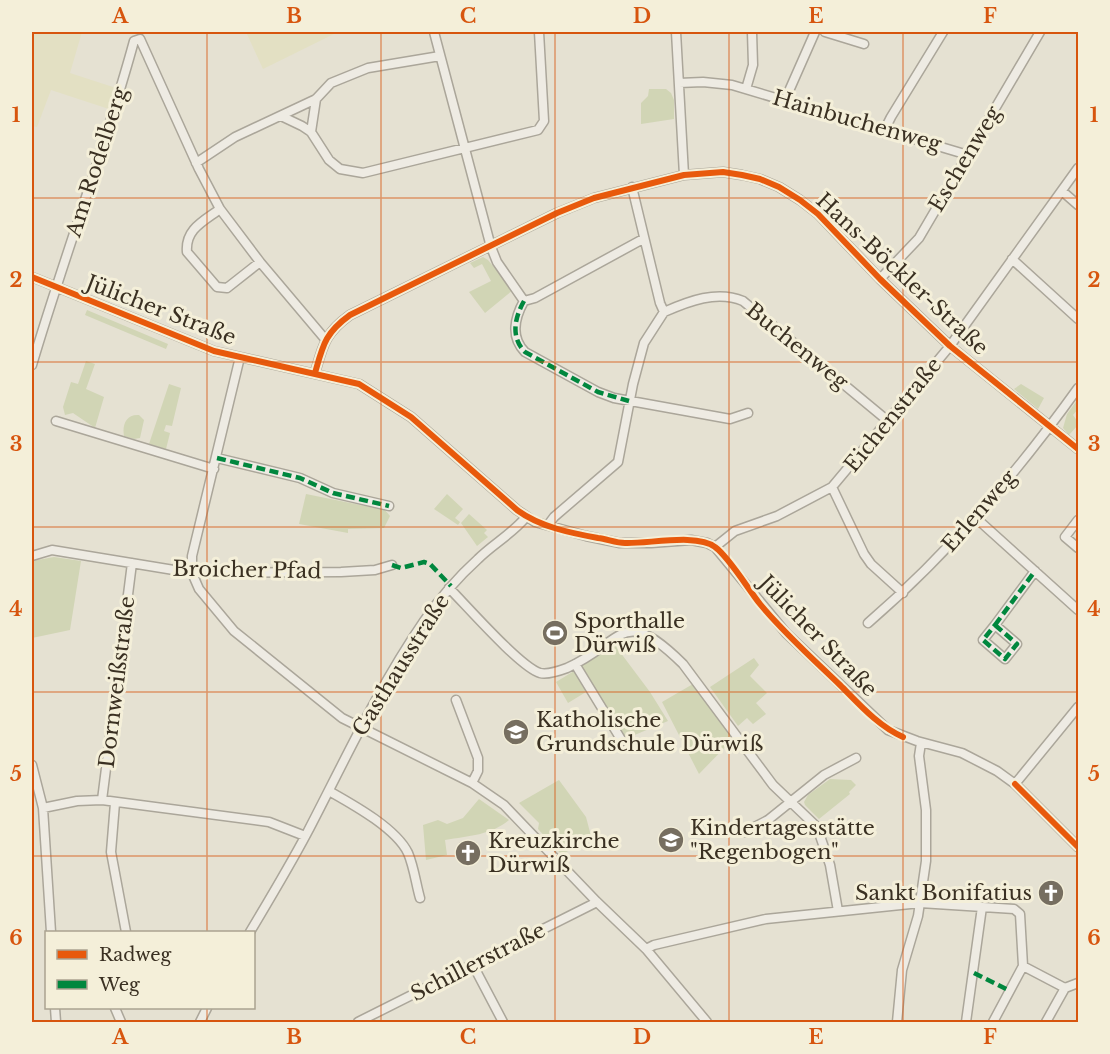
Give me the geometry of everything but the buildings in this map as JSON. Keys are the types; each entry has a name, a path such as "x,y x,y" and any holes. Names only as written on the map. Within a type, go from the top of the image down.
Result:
{"street":[{"path":"434,32 491,247 497,262 524,301"},
{"path":"281,116 311,132 329,160 340,169 363,173 538,130 544,121 539,32"},
{"path":"676,32 684,175"},
{"name":"Hainbuchenweg","path":"746,89 753,65 752,32"},
{"path":"785,100 815,32"},
{"path":"825,32 864,44"},
{"path":"885,129 942,32"},
{"name":"Eschenweg","path":"880,279 919,238 1040,32"},
{"name":"Am Rodelberg","path":"55,287 78,226 134,41 140,39 196,163"},
{"path":"325,339 260,262 220,209 196,163 235,137 316,99 331,83 368,68 440,57"},
{"name":"Hainbuchenweg","path":"679,83 723,83 968,155"},
{"path":"311,132 316,99"},
{"name":"Eichenstraße","path":"715,547 735,531 777,516 832,488 950,346 1078,168"},
{"name":"Hans-Böckler-Straße","path":"315,373 325,339 338,324 350,315 557,213 594,198 632,187 684,175 723,172 760,179 779,187 818,214 880,279 950,346 1078,449"},
{"path":"548,525 554,517 618,462 629,401 644,343 663,312 632,187"},
{"path":"1062,191 1078,205"},
{"path":"220,209 197,226 188,237 188,252 217,287 221,288 227,288 260,262"},
{"path":"524,301 535,298 644,239"},
{"path":"1012,259 1078,319"},
{"name":"Jülicher Straße","path":"32,277 198,345 359,384 404,411 526,517 548,525 620,543 691,540 715,547 786,633 892,732 921,743 962,753 997,771 1015,784 1078,847"},
{"path":"32,365 55,287"},
{"name":"Buchenweg","path":"663,312 681,304 712,296 734,297 743,301 888,421"},
{"path":"524,301 516,320 518,345 525,352 598,392 629,401 730,419 748,413"},
{"path":"240,357 192,556 192,573 199,589 234,631 342,718 472,783 504,805 597,902 646,949 707,1023"},
{"name":"Erlenweg","path":"868,622 903,593 976,518 1050,427 1078,388"},
{"path":"56,421 214,469"},
{"path":"217,458 300,478 333,493 389,506"},
{"name":"Eichenstraße","path":"832,488 864,554 871,564 903,593"},
{"name":"Gasthausstraße","path":"251,931 305,836 399,659 449,588 479,558 519,526 526,517"},
{"path":"976,518 1078,610"},
{"path":"1078,520 1065,537 1078,548"},
{"name":"Broicher Pfad","path":"32,556 52,550 192,573 341,572 375,570 392,565"},
{"name":"Dornweißstraße","path":"102,800 132,564"},
{"path":"995,625 1035,571"},
{"path":"449,588 496,637 530,668 540,673 550,673 575,664 623,633 634,630 647,634 669,650 684,664 773,785 817,827 830,865 838,911"},
{"path":"575,664 622,741"},
{"path":"456,700 478,758 478,771 472,783"},
{"path":"1015,784 1078,707"},
{"path":"897,1023 902,970 925,877 927,839 919,756 921,743"},
{"path":"745,832 768,820 824,775 856,758"},
{"path":"32,765 43,808 51,931"},
{"path":"328,791 367,812 401,844 408,854 420,898"},
{"path":"43,808 76,801 102,800 269,822 305,836"},
{"path":"115,803 111,852 126,931"},
{"name":"Schillerstraße","path":"364,1021 597,902"},
{"path":"646,949 654,945 766,919 838,911 920,903 1014,909 1020,914 1023,966 993,1023"},
{"path":"966,1023 982,908"},
{"path":"472,965 503,1023"},
{"path":"1023,966 1065,988"},
{"path":"1046,1023 1065,988 1078,983"},
{"path":"115,1009 121,1023"},
{"path":"200,1023 207,1009"}],"shaded area":[{"path":"32,32 82,32 70,73 119,89 112,110 51,90 37,127 32,126"},
{"path":"246,32 338,32 263,69"}],"green space":[{"path":"649,89 666,89 671,93 674,100 674,119 641,124 641,103 648,96"},
{"path":"483,257 513,290 485,313 469,292 491,281 482,264 474,268 470,263"},
{"path":"87,310 168,344 166,349 85,315"},
{"path":"86,361 95,364 86,389 104,397 95,428 73,413 65,415 63,407 71,382 78,384"},
{"path":"169,384 181,388 172,426 166,425 164,431 170,433 166,449 149,444"},
{"path":"1021,384 1044,398 1038,409 1014,389"},
{"path":"1078,399 1078,409 1073,415 1078,425 1069,435 1063,428 1067,414"},
{"path":"139,415 144,420 140,438 124,436 128,418"},
{"path":"306,494 385,510 390,516 384,528 348,529 348,533 299,524"},
{"path":"447,494 463,509 455,518 460,522 458,525 434,509"},
{"path":"469,514 487,530 484,533 488,537 477,546 461,523"},
{"path":"54,557 81,561 70,630 32,638 32,561"},
{"path":"614,644 650,692 668,721 625,739 581,664"},
{"path":"754,658 759,665 750,676 767,693 756,703 766,714 753,724 747,718 738,726 710,687"},
{"path":"574,671 586,692 568,703 556,682"},
{"path":"693,684 733,739 699,774 662,702"},
{"path":"830,779 851,780 856,785 849,792 850,794 819,819 804,802 808,795"},
{"path":"559,780 586,817 591,836 562,855 538,829 539,823 519,803"},
{"path":"479,799 509,820 487,832 445,840 447,855 426,860 423,825 438,820 447,824 463,818"}],"marked path":[{"path":"524,301 516,320 516,333 517,340 525,352 598,392 629,401"},
{"path":"217,458 300,478 333,493 389,506"},
{"path":"392,565 401,568 424,562 430,564 451,586"},
{"path":"995,625 1035,571"},
{"path":"995,625 1017,644 1005,659 983,640 995,625"},
{"path":"974,973 1010,991"}],"cycle path":[{"path":"315,373 326,340 335,328 350,315 557,213 594,198 684,175 723,172 760,179 779,187 818,214 880,279 950,346 1078,449"},
{"path":"32,277 214,351 359,384 411,417 517,510 546,525 622,543 685,540 707,543 715,547 732,565 760,604 789,636 869,714 885,727 903,737"},
{"path":"1015,784 1078,847"}],"place":[{"name":"Sporthalle Dürwiß","path":"555,633"},
{"name":"Katholische Grundschule Dürwiß","path":"516,732"},
{"name":"Kindertagesstätte \"Regenbogen\"","path":"671,840"},
{"name":"Kreuzkirche Dürwiß","path":"468,853"},
{"name":"Sankt Bonifatius","path":"1051,893"}]}
